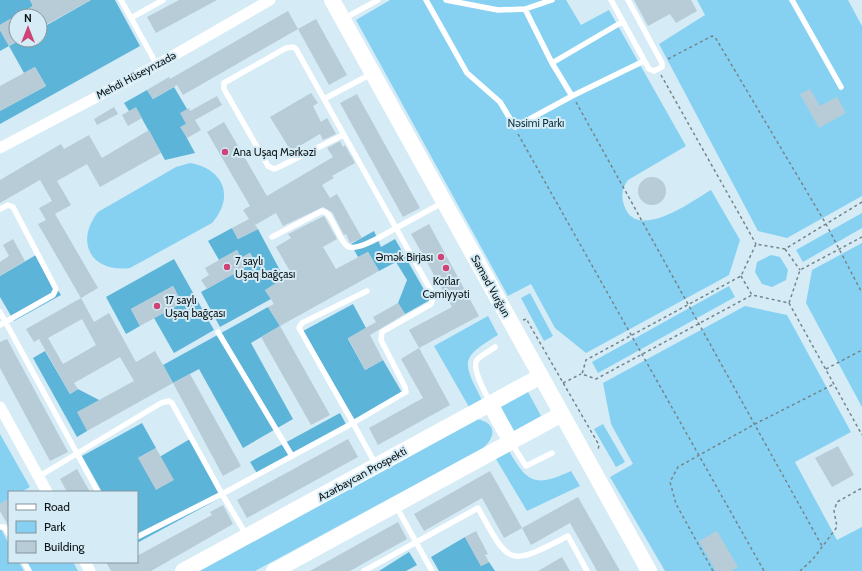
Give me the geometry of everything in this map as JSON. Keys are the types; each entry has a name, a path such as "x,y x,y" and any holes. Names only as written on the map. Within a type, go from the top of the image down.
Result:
{"main road":[{"name":"Səməd Vurğun","path":"332,0 649,571"},
{"name":"Azərbaycan Prospekti","path":"183,571 541,376"},
{"path":"490,404 511,442"},
{"path":"274,571 562,414"}],"street":[{"name":"Mehdi Hüseynzadə","path":"0,148 157,65 270,0"},
{"path":"0,407 45,491"}],"lane":[{"path":"120,0 157,65"},
{"path":"130,18 163,0"},
{"path":"343,19 378,0"},
{"path":"426,0 467,73 500,102 514,127 572,96 644,61"},
{"path":"446,0 498,10 525,9 552,0"},
{"path":"611,0 644,61 651,71 654,71 663,65 628,0"},
{"path":"792,0 841,87"},
{"path":"525,9 552,63 572,96"},
{"path":"552,63 622,22"},
{"path":"138,536 222,494 404,395 405,387 381,340 382,332 431,304 434,300 434,296 324,99 293,47 286,48 226,80 224,86 268,166 271,168 279,168 343,135"},
{"path":"324,99 373,73"},
{"path":"272,236 322,210 328,214 343,241 347,246 352,248 364,245 444,202"},
{"path":"0,208 8,205 13,207 56,289 53,296 3,323"},
{"path":"367,291 302,323 299,328 376,466"},
{"path":"0,312 3,323 97,491"},
{"path":"218,332 292,456"},
{"path":"490,404 478,378 476,365 477,360 495,347"},
{"path":"38,477 161,403 169,401 172,403 247,536"},
{"path":"511,442 526,466 552,453"},
{"path":"395,504 432,571"},
{"path":"365,571 478,508 500,546 508,554 516,557 526,556 568,536 587,571"},
{"path":"0,526 4,527 8,533"}],"path":[{"path":"662,61 712,36 715,37 826,224 862,293"},
{"path":"659,72 756,244"},
{"path":"572,96 700,323 822,546"},
{"path":"514,127 764,571"},
{"path":"756,244 785,249 862,202"},
{"path":"789,304 800,270 862,237"},
{"path":"582,374 586,360 741,276 756,244"},
{"path":"785,249 800,270"},
{"path":"741,276 752,295"},
{"path":"563,383 582,374 596,379 752,295 789,304 862,435"},
{"path":"513,326 527,319 599,445 597,451 586,458"},
{"path":"826,370 862,350"},
{"path":"713,571 676,504 670,482 678,467 755,424 834,384"},
{"path":"800,571 812,559 837,527 834,511 837,502 862,488"}],"green space":[{"name":"Nəsimi Parkı","path":"390,0 566,0 581,25 609,10 686,146 628,180 624,186 623,192 624,205 630,216 640,220 652,220 678,210 711,190 740,240 729,275 586,353 555,328 531,284 508,296 356,20"},
{"path":"697,0 848,0 862,26 862,196 787,238 758,231 659,44 705,15"},
{"path":"190,163 202,166 211,171 218,178 222,186 224,194 223,204 212,223 130,268 106,266 97,261 91,254 88,245 88,235 91,224 98,212 176,167"},
{"path":"862,213 862,228 803,262 796,250"},
{"path":"862,243 862,407 806,303 812,270"},
{"path":"771,255 780,257 788,270 786,280 772,287 762,284 755,272 757,262"},
{"path":"729,286 735,297 598,373 592,362"},
{"path":"530,293 553,336 544,341 521,298"},
{"path":"745,306 787,315 851,432 795,462 837,540 862,527 862,571 665,571 610,477 633,464 611,424 603,383"},
{"path":"488,316 498,335 477,349 471,355 468,362 471,377 482,400 469,407 434,346"},
{"path":"527,390 541,416 514,431 500,405"},
{"path":"477,419 488,424 492,431 490,439 483,448 255,571 196,571"},
{"path":"603,424 625,462 616,467 594,429"},
{"path":"0,434 30,487 23,491 8,491 8,500 0,504"},
{"path":"509,451 522,470 534,479 549,479 571,471 580,486 527,511 496,459"},
{"path":"0,527 8,542 8,563 20,563 24,571 0,571"},
{"path":"28,563 74,563 78,571 32,571"}],"shaded area":[{"path":"0,0 30,0 33,6 30,8 8,8 8,20 0,25"},
{"path":"91,0 115,0 140,46 0,124 0,111 46,86 35,67 24,73 10,48 48,48 48,24"},
{"path":"0,30 8,47 0,51"},
{"path":"174,87 187,109 186,124 181,127 195,153 165,160 136,108 129,111 124,103 147,90 153,99"},
{"path":"232,228 238,239 258,229 290,289 265,290 271,299 220,327 201,292 255,262 250,253 241,258 237,250 219,260 208,241"},
{"path":"374,231 381,247 395,239 430,300 405,314 398,303 407,280 396,262 379,271 368,252 358,257 351,244"},
{"path":"36,255 61,295 14,321 0,297 0,276"},
{"path":"174,259 214,330 174,353 154,318 182,303 173,286 131,309 140,326 126,334 106,297"},
{"path":"353,304 366,328 348,339 365,370 383,360 404,396 356,422 303,331"},
{"path":"268,307 280,326 251,343 293,419 243,448 199,369 173,383 163,365"},
{"path":"45,351 70,394 78,389 99,400 87,431 77,437 33,358"},
{"path":"340,413 347,426 258,475 250,462"},
{"path":"142,423 156,448 138,458 161,456 190,439 222,497 138,542 138,491 101,491 82,456"},
{"path":"465,537 481,566 489,562 495,571 439,571 431,557"},
{"path":"409,552 417,565 406,571 379,571"}],"building":[{"path":"30,0 91,0 48,24 48,8 30,8 33,6"},
{"path":"179,0 217,0 156,33 147,17"},
{"path":"634,0 691,0 697,11 676,23 670,14 648,26"},
{"path":"288,11 298,29 183,95 177,85 153,99 147,90 169,77 170,79"},
{"path":"316,19 347,75 329,85 298,29"},
{"path":"8,20 8,44 0,30 0,25"},
{"path":"35,67 46,86 0,111 0,86"},
{"path":"810,89 820,106 837,97 846,113 819,128 800,94"},
{"path":"311,93 318,103 313,106 321,122 327,118 336,134 323,140 320,134 291,151 270,117"},
{"path":"357,94 420,208 403,217 340,103"},
{"path":"217,96 222,105 195,120 201,130 187,138 180,127 186,124 180,113 189,108 190,111"},
{"path":"114,107 118,114 97,125 94,119"},
{"path":"136,107 142,118 128,126 122,115"},
{"path":"224,122 267,196 333,157 327,148 340,141 343,147 345,145 355,163 332,176 334,178 322,185 330,198 337,194 362,238 350,243 332,212 323,207 283,226 276,213 255,225 258,229 238,239 232,228 249,219 243,210 250,206 207,132"},
{"path":"149,130 161,153 100,187 87,164 57,181 71,205 55,214 98,288 81,298 38,224 46,220 39,208 52,201 40,180 0,203 0,180 61,144 64,149 89,135 102,158"},
{"path":"652,177 662,181 666,191 662,201 652,205 642,201 638,191 642,181"},
{"path":"324,216 337,239 323,247 336,269 368,252 379,271 280,326 268,307 274,304 265,290 291,273 276,247 291,238 288,234"},
{"path":"429,224 479,316 419,348 409,330 452,307 411,234"},
{"path":"13,239 25,261 0,276 0,262 9,256 3,245"},
{"path":"237,250 241,258 249,253 255,262 207,289 201,280 209,275 205,268"},
{"path":"173,286 182,303 140,326 131,309"},
{"path":"81,298 94,322 109,313 136,362 155,351 173,383 87,431 77,412 134,381 120,357 74,383 78,389 70,394 39,339 34,342 26,329","holes":["82,319 96,345 63,364 48,338"]},
{"path":"398,303 405,314 370,335 383,360 365,370 348,338 376,322 373,317"},
{"path":"280,326 330,415 311,425 261,337"},
{"path":"7,339 68,452 50,461 0,368 0,342"},
{"path":"419,348 450,405 378,445 369,428 423,398 401,359"},
{"path":"190,374 241,466 223,476 173,383"},
{"path":"348,439 358,457 247,518 237,500"},
{"path":"838,446 854,475 832,487 815,458"},
{"path":"156,448 174,480 156,490 138,458"},
{"path":"77,469 89,491 66,491 60,479"},
{"path":"490,471 522,528 504,538 482,498 424,531 414,514"},
{"path":"578,497 620,571 597,571 570,523 531,545 522,528"},
{"path":"8,500 8,525 0,511 0,504"},
{"path":"223,505 233,524 151,571 111,571 107,563 138,563 138,555 212,515 210,512"},
{"path":"398,522 407,539 350,571 310,571"},
{"path":"476,531 488,554 485,555 489,562 481,566 465,537"},
{"path":"717,531 738,567 731,571 716,571 699,541"},
{"path":"562,557 570,571 538,571"}],"place":[{"name":"Ana Uşaq Mərkəzi","path":"225,152"},
{"name":"Əmək Birjası","path":"441,257"},
{"name":"7 saylı Uşaq bağçası","path":"227,267"},
{"name":"Korlar Cəmiyyəti","path":"446,268"},
{"name":"17 saylı Uşaq bağçası","path":"157,306"}]}
